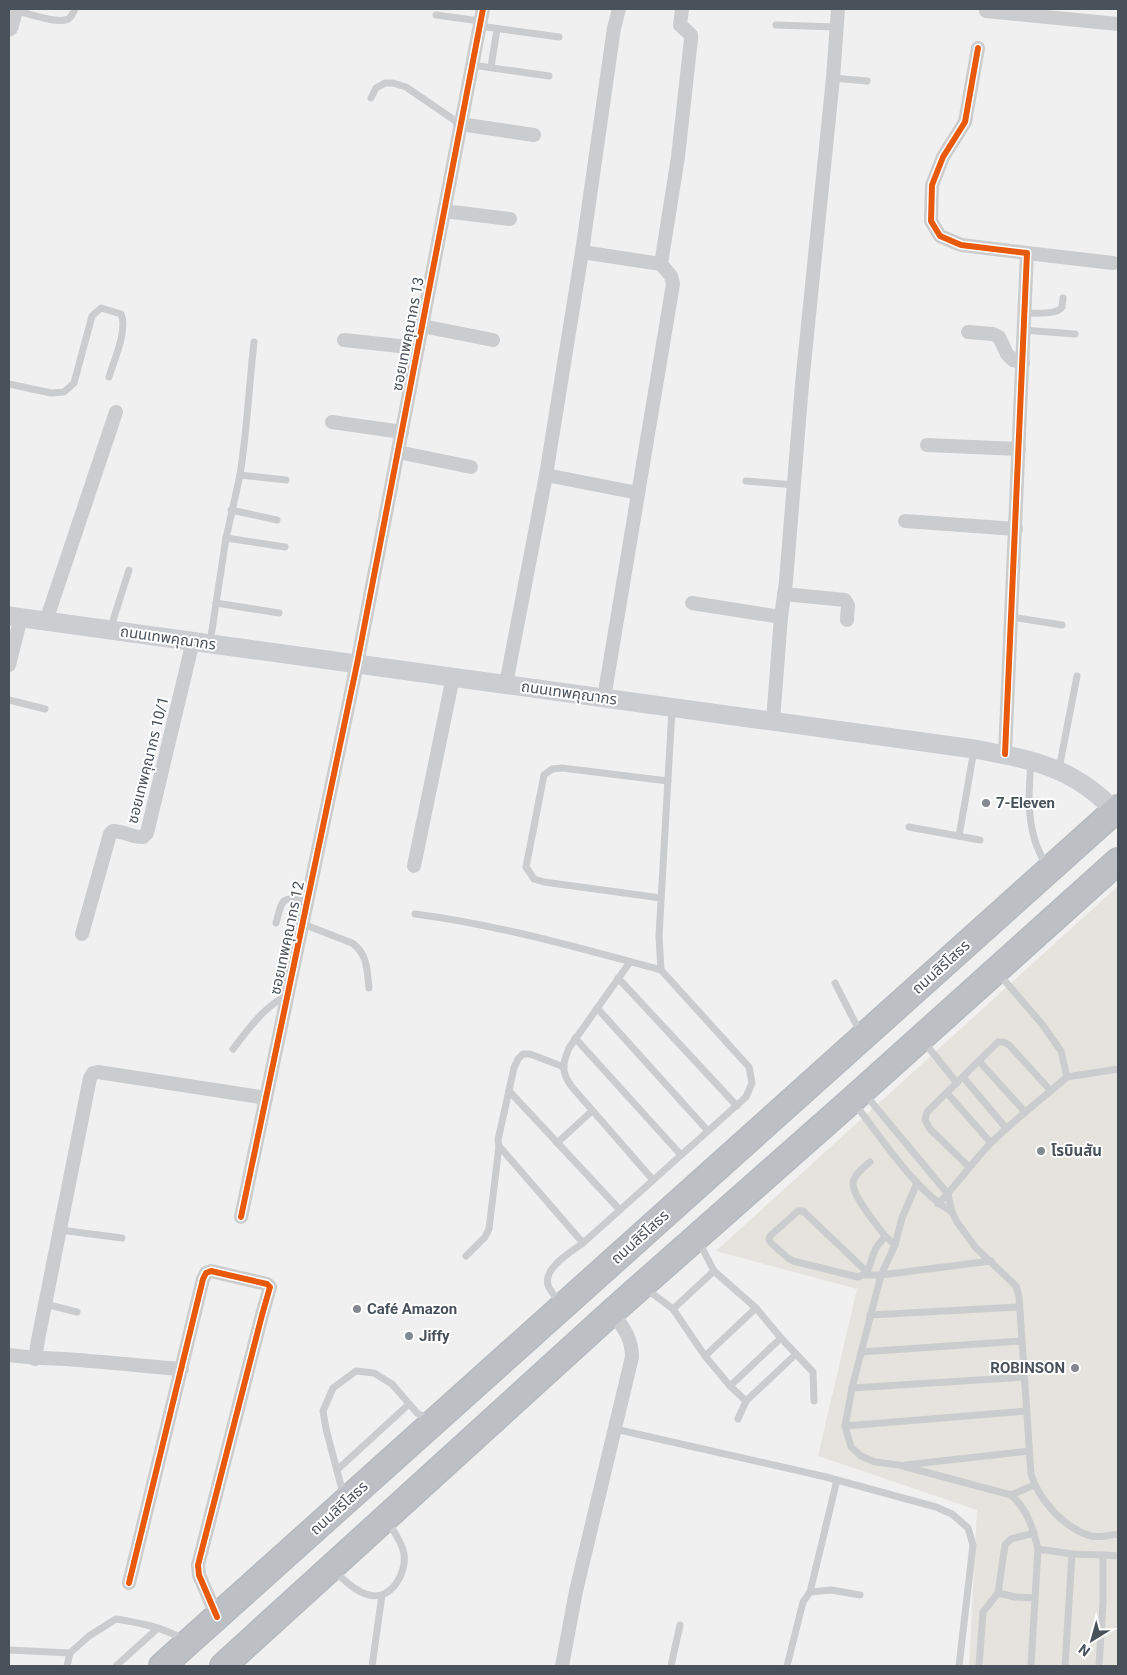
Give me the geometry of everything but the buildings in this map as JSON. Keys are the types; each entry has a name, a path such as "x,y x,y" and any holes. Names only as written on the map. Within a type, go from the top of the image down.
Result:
{"highway":[{"name":"ถนนสิริโสธร","path":"162,1666 1048,871 1117,812"},
{"path":"223,1666 612,1312 857,1096 1118,861"}],"main road":[{"name":"ถนนเทพคุณากร","path":"15,616 1005,754 1031,760 1059,770 1081,781 1117,812"}],"street":[{"path":"506,684 546,475 582,252 614,28 619,9"},
{"path":"662,264 678,157 691,39 691,36 680,25 682,9"},
{"path":"773,721 802,384 833,78 838,9"},
{"path":"986,11 1043,13 1118,24"},
{"name":"ซอยเทพคุณากร 13","path":"357,664 481,19"},
{"path":"978,48 966,122 943,157 932,185 931,221 940,236 961,245 1113,263"},
{"path":"460,124 534,135"},
{"path":"444,211 510,219"},
{"path":"582,252 662,264 671,276 673,284 604,698"},
{"path":"1005,754 1020,449 1027,253"},
{"path":"422,326 493,340"},
{"path":"968,332 993,334 1000,337 1007,354 1013,360 1023,363"},
{"path":"344,340 418,348"},
{"path":"46,621 116,412"},
{"path":"332,422 402,432"},
{"path":"927,445 1020,449"},
{"path":"398,452 471,467"},
{"path":"546,475 638,493"},
{"path":"905,521 1016,529"},
{"path":"784,594 845,600 848,604 847,620"},
{"path":"692,603 781,618"},
{"path":"9,665 15,616"},
{"name":"ซอยเทพคุณากร 10/1","path":"82,934 110,834 113,831 118,831 138,838 144,837 147,833 202,642"},
{"name":"ซอยเทพคุณากร 12","path":"241,1217 357,664"},
{"path":"414,866 452,677"},
{"path":"36,1359 45,1304 90,1078 93,1074 98,1072 266,1098"},
{"path":"129,1583 203,1279 206,1273 211,1271 267,1284 270,1288 270,1293 262,1315 198,1565 199,1575 217,1617"},
{"path":"562,1666 576,1591 632,1357 632,1345 628,1335 612,1312"},
{"path":"9,1355 36,1359 76,1360 182,1369"}],"lane":[{"path":"12,15 66,20 72,16 75,9"},
{"path":"436,15 481,19 497,29 559,37"},
{"path":"776,25 836,27"},
{"path":"491,67 497,29"},
{"path":"472,65 549,76"},
{"path":"833,78 867,81"},
{"path":"370,98 376,88 386,83 393,83 406,87 460,124"},
{"path":"1024,313 1059,310 1062,306 1063,298"},
{"path":"9,384 51,393 64,392 74,383 92,316 101,308 121,314 123,319 123,329 109,377"},
{"path":"1023,330 1075,334"},
{"path":"202,642 216,603 231,510 240,475 246,438 247,397 254,342"},
{"path":"240,475 286,480"},
{"path":"746,482 794,485"},
{"path":"231,510 277,520"},
{"path":"226,538 285,547"},
{"path":"110,630 129,570"},
{"path":"216,603 279,613"},
{"path":"1011,616 1062,625"},
{"path":"1059,770 1077,676"},
{"path":"9,700 45,708"},
{"path":"661,970 659,936 672,707"},
{"path":"958,836 974,749"},
{"path":"1031,760 1029,788 1031,822 1034,838 1048,871"},
{"path":"661,898 544,882 534,879 526,867 544,775 552,769 562,768 668,781"},
{"path":"909,827 980,840"},
{"path":"276,922 282,903 285,900 289,898 307,901"},
{"path":"416,914 514,932 661,970 749,1067 752,1083 746,1097 620,1210 554,1265 548,1276 548,1285 562,1307"},
{"path":"303,924 352,943 359,948 365,957 369,988"},
{"path":"630,962 568,1048 565,1058 564,1076 653,1180"},
{"path":"996,970 1042,1024 1061,1051 1067,1077"},
{"path":"618,978 736,1106"},
{"path":"835,983 863,1037"},
{"path":"233,1049 271,1004 288,995"},
{"path":"597,1008 708,1131"},
{"path":"575,1038 681,1155"},
{"path":"921,1038 1006,1128"},
{"path":"969,1167 930,1129 925,1120 927,1112 998,1042 1004,1042 1051,1091"},
{"path":"466,1256 485,1237 490,1229 499,1131 514,1068 518,1059 523,1054 530,1054 564,1067"},
{"path":"979,1062 1024,1112"},
{"path":"938,1204 969,1167 1006,1128 1067,1077 1118,1070"},
{"path":"509,1091 620,1210"},
{"path":"946,1093 991,1143"},
{"path":"857,1096 917,1183 938,1204 952,1212"},
{"path":"857,1096 948,1194 952,1212 976,1248 1016,1286 1020,1307 1029,1451 1034,1485 1045,1502 1060,1518 1076,1529 1092,1537 1118,1534"},
{"path":"557,1143 592,1111"},
{"path":"499,1146 582,1243"},
{"path":"870,1162 856,1176 853,1183 855,1193 885,1236 895,1245"},
{"path":"917,1183 902,1218 895,1245 881,1276 852,1388 845,1426 851,1447 861,1456 875,1462 899,1465 1011,1495 1019,1502 1029,1518 1038,1549 1031,1666"},
{"path":"885,1236 875,1250 866,1273 858,1277 793,1261 769,1240 770,1236 798,1211 803,1211 866,1273 881,1276 991,1261"},
{"path":"60,1230 122,1238"},
{"path":"697,1238 714,1271 756,1308 813,1372 814,1401"},
{"path":"673,1309 714,1271"},
{"path":"642,1287 673,1309 705,1356 730,1386 746,1401"},
{"path":"45,1304 77,1312"},
{"path":"870,1315 1020,1307"},
{"path":"705,1356 756,1308"},
{"path":"730,1386 781,1338"},
{"path":"861,1352 1022,1341"},
{"path":"738,1418 746,1401 796,1354"},
{"path":"345,1502 323,1411 333,1388 356,1371 374,1373 392,1384 417,1414 434,1422"},
{"path":"852,1388 1024,1377"},
{"path":"337,1470 409,1404"},
{"path":"845,1426 1026,1411"},
{"path":"615,1429 837,1480 936,1507 952,1514 968,1528 973,1545 960,1666"},
{"path":"899,1465 1029,1451"},
{"path":"787,1666 803,1602 810,1592 837,1480"},
{"path":"1011,1495 1034,1485"},
{"path":"330,1568 355,1588 369,1595 382,1595 391,1590 404,1565 404,1552 386,1517"},
{"path":"979,1666 983,1612 998,1593 1005,1545 1010,1539 1034,1533"},
{"path":"1038,1549 1072,1554 1118,1556"},
{"path":"1066,1666 1072,1554"},
{"path":"1099,1666 1103,1602 1103,1555"},
{"path":"810,1592 831,1590 860,1595"},
{"path":"998,1593 1015,1597 1034,1598"},
{"path":"372,1666 382,1595"},
{"path":"67,1666 70,1653 89,1636 116,1619 143,1623 167,1630 189,1642"},
{"path":"671,1666 680,1625"},
{"path":"116,1666 158,1628"},
{"path":"9,1650 70,1653"}],"shaded area":[{"path":"1118,886 1118,1666 969,1666 977,1510 818,1456 857,1289 716,1251"}],"cycle path":[{"path":"241,1217 357,664 483,9"},
{"path":"978,48 965,122 943,157 932,185 931,221 940,236 961,245 1027,253 1005,754"},
{"path":"129,1583 203,1279 206,1273 211,1271 267,1284 270,1287 198,1565 199,1575 217,1617"}],"place":[{"name":"7-Eleven","path":"986,803"},
{"name":"โรบินสัน","path":"1041,1151"},
{"name":"Café Amazon","path":"357,1309"},
{"name":"Jiffy","path":"409,1336"},
{"name":"ROBINSON","path":"1075,1368"}]}
